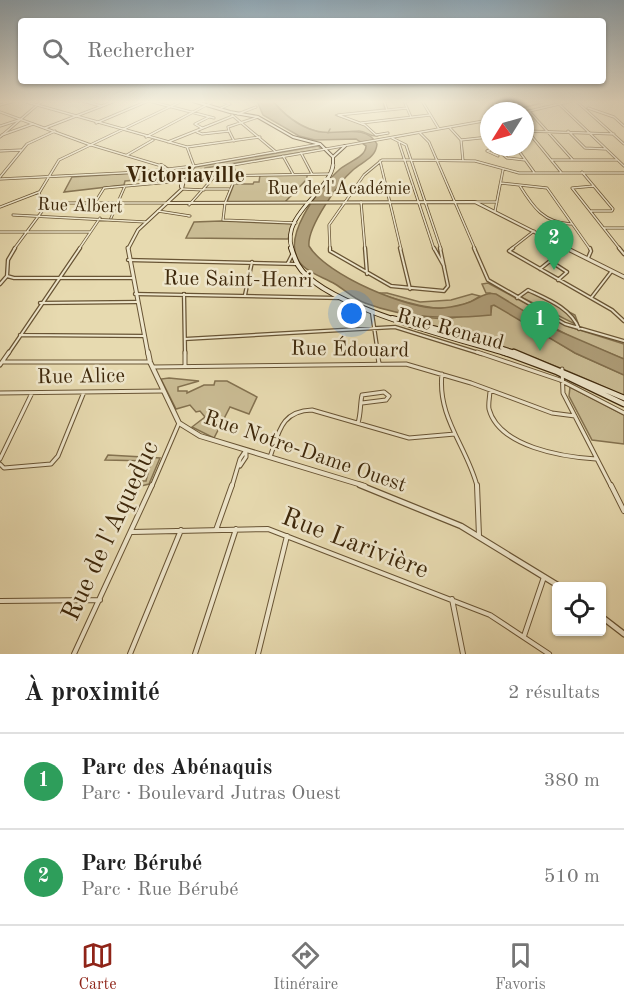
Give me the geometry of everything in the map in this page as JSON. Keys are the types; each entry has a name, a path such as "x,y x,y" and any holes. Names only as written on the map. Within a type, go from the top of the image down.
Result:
{"main road":[{"path":"283,132 308,142 320,144 333,157"},
{"path":"308,142 312,144 310,146"},
{"path":"345,146 333,157 330,174 303,207 290,242 296,264 309,276 341,298 372,313 561,371 624,398"},
{"path":"297,203 303,207"},
{"path":"561,371 624,404"}],"street":[{"path":"0,178 29,143 54,132"},
{"path":"56,132 89,145 170,169 183,179"},
{"path":"0,207 39,192 59,160 116,132"},
{"path":"126,132 187,147 260,137"},
{"path":"146,136 154,132"},
{"path":"168,142 194,132"},
{"path":"196,132 202,134 224,132"},
{"path":"229,132 234,141"},
{"path":"253,132 276,152"},
{"path":"371,132 376,135 388,133"},
{"path":"296,223 224,220 225,203 235,175 233,165 427,132"},
{"path":"453,132 461,140 464,161"},
{"path":"549,132 573,160"},
{"path":"569,132 585,148 607,149"},
{"path":"572,132 614,134"},
{"path":"590,132 624,166"},
{"path":"611,132 624,144"},
{"path":"420,133 428,140 488,280 517,298 579,329 624,341"},
{"path":"392,138 406,145 411,161 444,259 448,289 444,291 410,289 391,286 330,251 329,225 354,187 380,161 406,161 411,161 464,161 482,162 503,170 534,173 624,173"},
{"path":"461,140 480,138"},
{"path":"127,155 154,139"},
{"path":"534,139 561,173"},
{"path":"397,141 402,146 437,257 444,266"},
{"path":"0,178 47,178 170,169 320,144"},
{"path":"187,147 194,166"},
{"path":"0,151 21,150"},
{"path":"301,153 312,174"},
{"path":"283,156 293,174"},
{"path":"499,156 512,160 525,160"},
{"path":"522,156 534,173"},
{"path":"551,160 618,160"},
{"path":"380,161 410,289"},
{"path":"182,189 183,179 194,166"},
{"path":"495,211 503,170"},
{"path":"582,172 613,210 590,211"},
{"path":"94,204 103,188 235,175 330,174"},
{"path":"190,204 214,177"},
{"path":"501,183 547,188 590,249 590,255 586,260"},
{"path":"111,218 125,186"},
{"path":"354,187 387,186"},
{"path":"520,186 537,213 543,218 556,223 573,223"},
{"path":"594,186 572,187 624,254"},
{"path":"230,189 182,189 146,222 130,243 128,260 296,264"},
{"path":"7,276 5,269 7,261 26,232 40,216 44,204 39,192"},
{"path":"170,199 175,203"},
{"path":"361,202 368,274"},
{"name":"Rue de l'Académie","path":"475,202 586,260 624,277"},
{"name":"Rue de l'Académie","path":"166,203 497,202"},
{"path":"68,203 166,203"},
{"path":"158,211 188,216"},
{"name":"Rue Albert","path":"13,215 111,218 146,222"},
{"path":"1,363 100,218"},
{"path":"604,228 624,228"},
{"path":"429,231 435,231"},
{"path":"534,231 509,251 591,298 624,321"},
{"path":"0,232 90,232"},
{"path":"288,263 292,255"},
{"name":"Rue Notre-Dame Ouest","path":"128,260 150,362 179,423 200,436 391,497 434,514 479,536 552,582"},
{"path":"540,269 550,261 565,270 567,272 558,280"},
{"path":"245,295 252,262"},
{"path":"591,298 611,272"},
{"path":"7,276 14,278 132,278"},
{"path":"0,284 7,276"},
{"path":"517,298 528,290 572,316 578,322 579,329"},
{"name":"Rue Saint-Henri","path":"135,294 341,298"},
{"path":"184,294 185,366"},
{"path":"40,303 136,303"},
{"path":"372,313 380,364"},
{"name":"Rue Renaud","path":"185,339 373,327 399,328 525,366 624,413"},
{"path":"20,335 144,336"},
{"path":"1,363 150,362"},
{"name":"Rue Édouard","path":"153,367 411,364 552,413 575,416"},
{"path":"561,371 560,381 563,393 624,511"},
{"path":"441,374 440,396 477,482 479,536"},
{"path":"490,390 487,397 490,413 512,438 559,456 597,459"},
{"name":"Rue Alice","path":"0,393 163,391"},
{"path":"0,464 4,468 51,464 58,456 84,392"},
{"path":"358,423 361,397 367,393 384,392 389,396 386,400 362,403"},
{"path":"0,459 32,393"},
{"path":"270,457 287,416 294,411 312,410 416,438 455,434"},
{"name":"Rue de l'Aqueduc","path":"74,654 132,532 179,423"},
{"path":"216,530 242,453 246,450"},
{"path":"195,654 236,529"},
{"name":"Rue Larivière","path":"132,532 268,529 490,615 549,654"},
{"path":"130,654 181,530"},
{"path":"258,654 287,536"},
{"path":"524,636 544,577"},
{"path":"452,599 463,654"},
{"path":"0,601 100,600"},
{"path":"606,620 624,634"}],"shaded area":[{"path":"291,132 358,132 372,137 377,144 374,153 340,184 325,205 313,228 309,246 332,268 370,289 411,304 428,307 443,308 470,302 485,295 496,294 552,328 624,359 624,375 575,353 494,305 491,306 491,315 443,317 396,312 361,301 306,269 296,255 295,243 304,215 322,188 343,166 360,156 366,146 356,139 315,140"},
{"path":"316,132 355,132 335,134"},
{"path":"362,132 372,132 377,136 372,136"},
{"path":"318,146 322,149 205,168 203,172 193,173 193,177 199,177 184,178 195,167"},
{"path":"165,171 174,177 125,181 124,185 64,192 72,177"},
{"path":"307,174 307,179 285,202 227,202 234,184 259,182 260,175"},
{"path":"194,222 293,224 288,239 186,238"},
{"path":"488,283 567,326 624,344 624,359 573,338 490,293 486,293 482,284"},
{"path":"527,290 575,315 579,326 521,297"},
{"path":"377,293 387,293 420,302 451,300 472,294 480,296 468,303 442,308 416,305"},
{"path":"492,305 501,307 575,353 624,375 624,396 571,372 491,342 408,320 409,316 445,319 491,312"},
{"path":"161,379 199,381 178,387 178,391 187,391 187,393 204,385 214,385 215,381 227,381 257,397 249,414 230,407 214,438 192,427 205,417 200,411 196,412 190,405 176,409"},
{"path":"570,387 624,415 624,444 592,440 569,396"},
{"path":"108,455 160,458 149,484 141,486 142,481 146,481 151,461 105,460"}],"place":[{"name":"Parc Bérubé","path":"554,270"},
{"name":"Parc des Abénaquis","path":"540,351"}],"district":[{"name":"Victoriaville","path":"185,176"}]}
